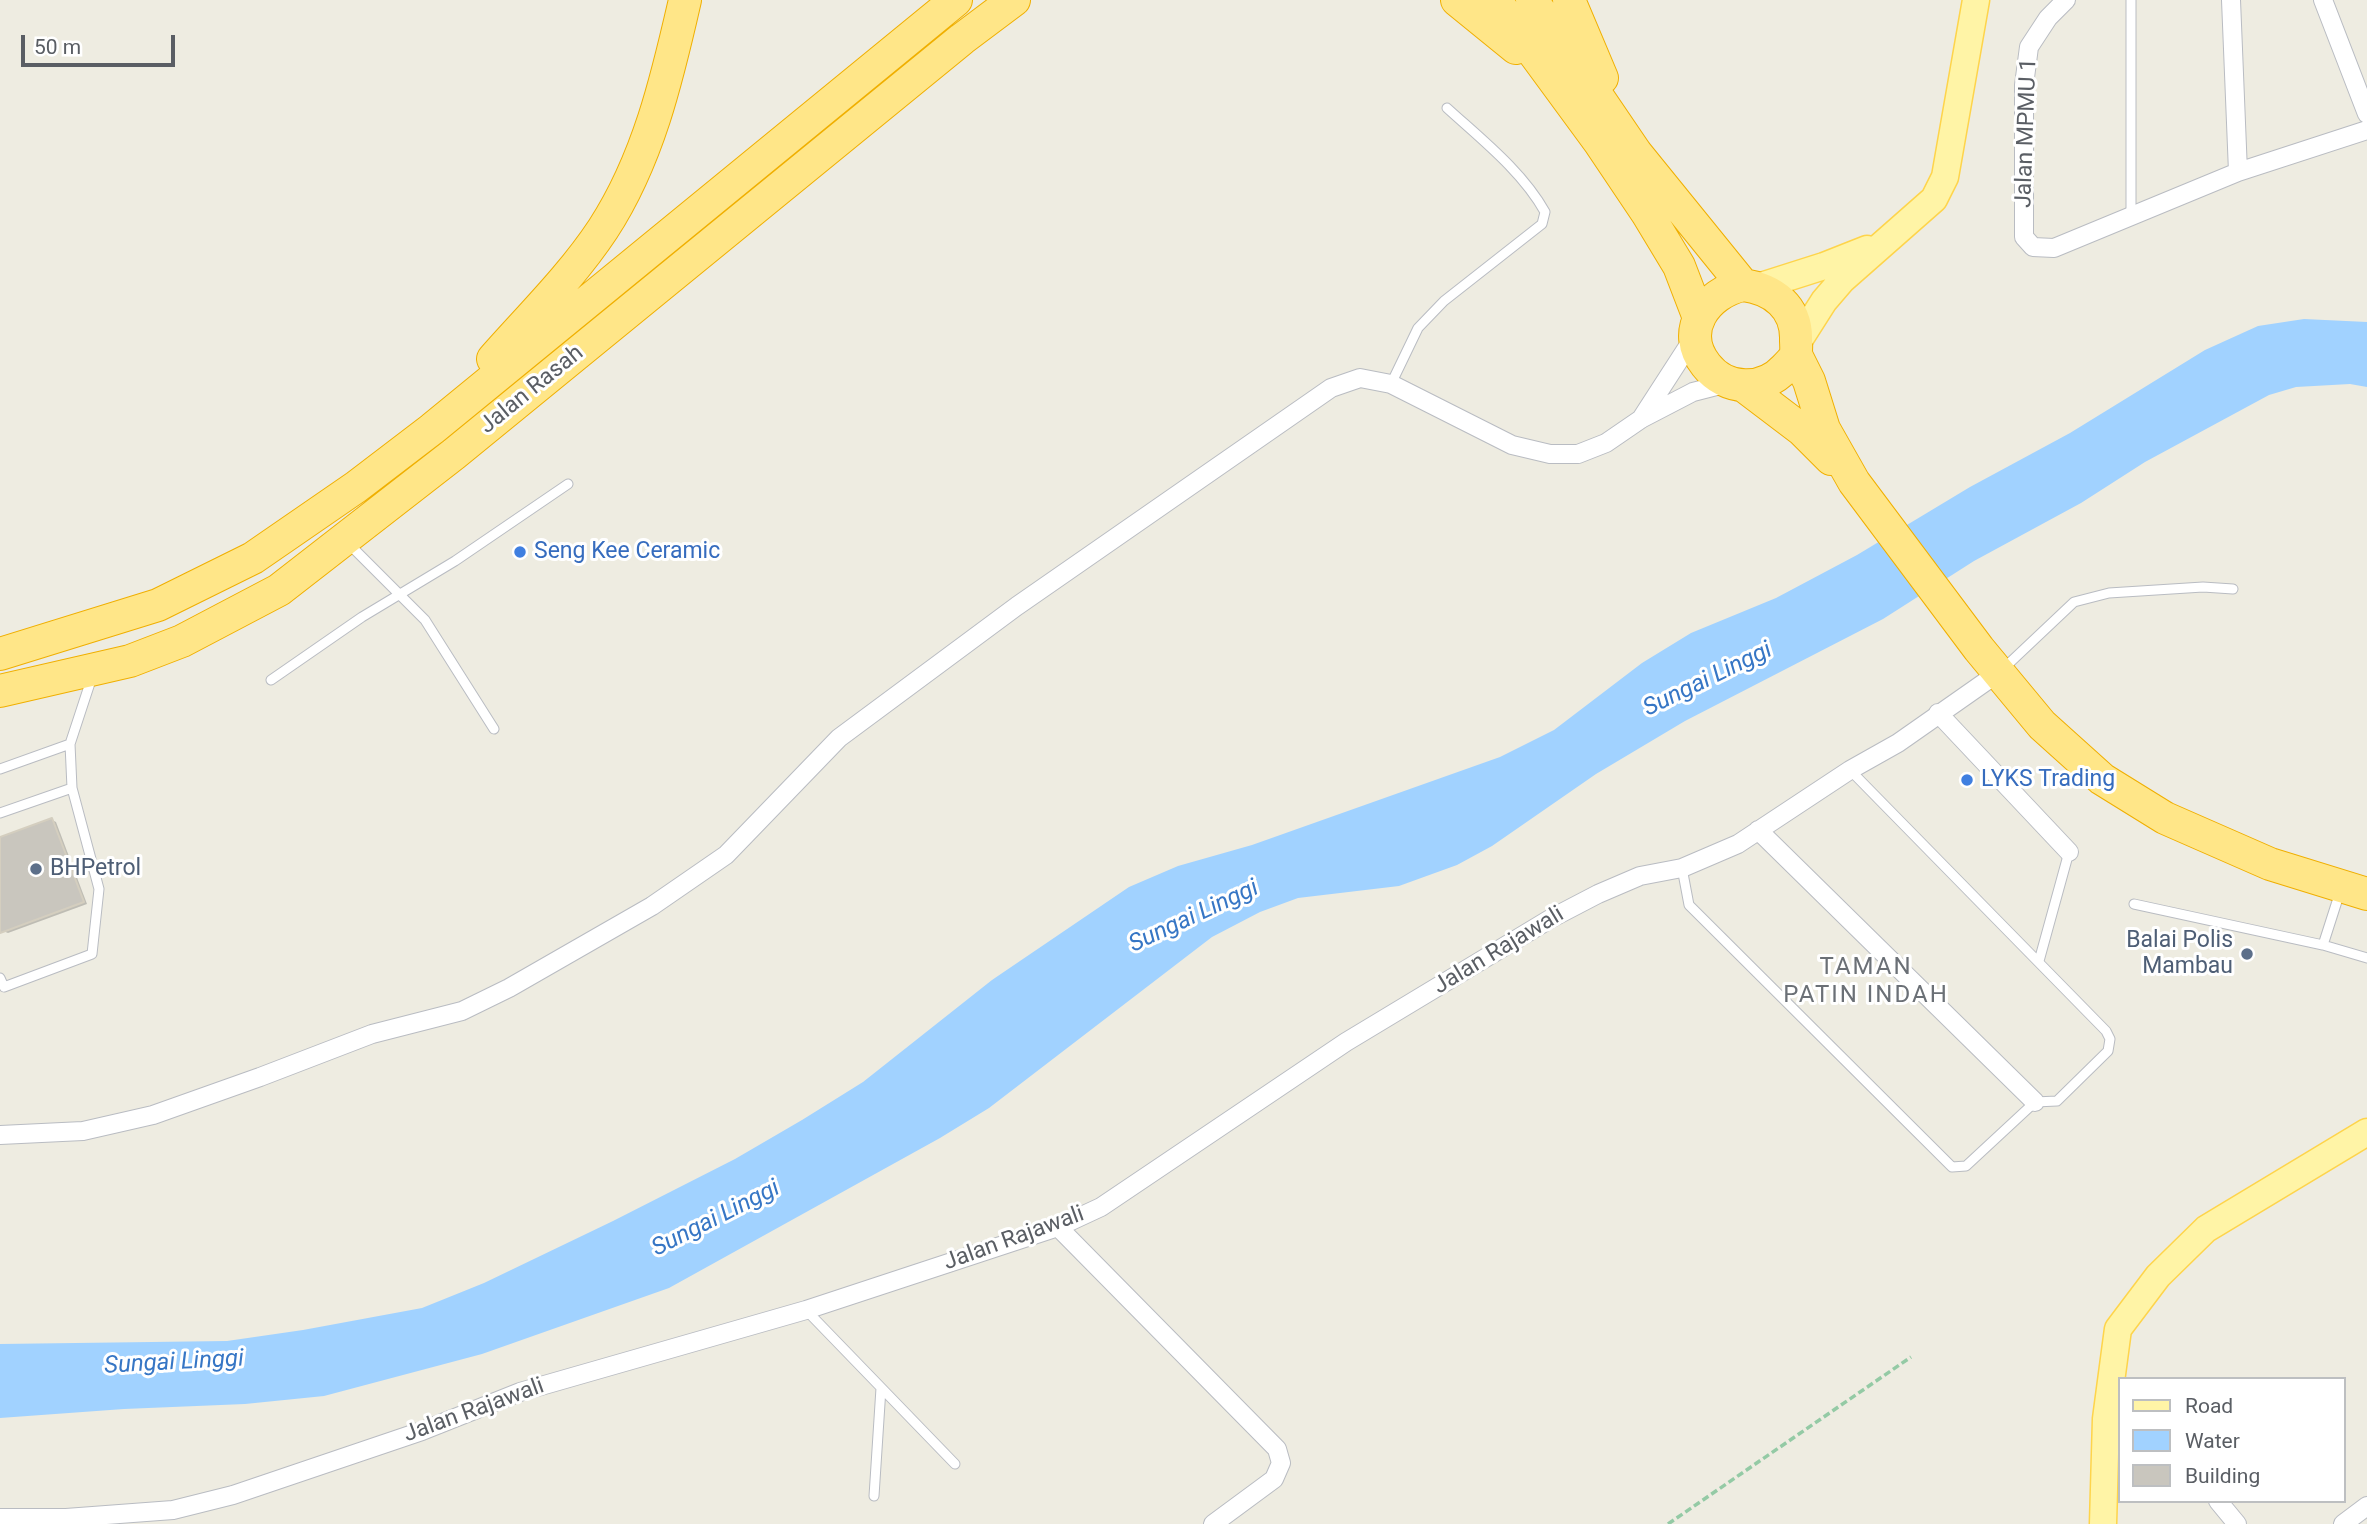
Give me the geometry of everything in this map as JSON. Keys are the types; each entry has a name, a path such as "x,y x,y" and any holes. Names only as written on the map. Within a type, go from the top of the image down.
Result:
{"highway":[{"path":"432,429 561,282 602,231 625,191 648,138 666,81 685,0"},
{"name":"Jalan Rasah","path":"0,654 158,606 253,558 356,487 432,429 956,0"},
{"name":"Jalan Rasah","path":"0,691 130,661 182,641 279,590 345,540 962,39 1014,0"},
{"path":"962,39 1032,0"},
{"path":"1457,0 1547,74"},
{"path":"1495,0 1600,143 1679,266 1697,326 1697,349 1704,363 1714,375 1736,384 1802,430 1854,482"},
{"path":"1532,0 1636,153 1750,286"},
{"path":"1569,0 1636,153"},
{"path":"1697,326 1706,305 1728,288 1750,286 1772,293 1783,302 1792,315 1796,330 1796,350 1824,429 1854,482 1998,673 2042,725 2102,779 2165,818 2270,864 2355,890"},
{"path":"1736,384 1758,385 1772,379 1796,350"}],"main road":[{"path":"1796,350 1824,301 1881,244 1934,199 1945,177 1976,0"},
{"path":"1750,286 1824,266 1881,244"},
{"path":"2103,1524 2113,1446 2108,1388 2118,1329 2158,1276 2206,1229 2367,1132"}],"street":[{"name":"Jalan MPMU 1","path":"2066,0 2048,18 2029,47 2024,85 2024,237 2033,247 2054,248 2131,215"},
{"path":"2231,0 2238,172"},
{"path":"2323,0 2367,114"},
{"path":"2131,215 2238,172 2367,130"},
{"path":"1641,419 1697,326"},
{"path":"0,1135 83,1131 153,1115 372,1034 462,1011 509,988 652,906 726,855 839,738 1017,607 1331,388 1360,379 1391,384 1513,445 1550,454 1578,454 1606,443 1641,419 1693,392 1736,384"},
{"name":"Jalan Rajawali","path":"0,1518 66,1518 173,1510 233,1495 422,1431 520,1392 806,1310 1058,1227 1101,1207 1346,1042 1550,919 1640,876 1682,868 1738,844 1850,770 1898,743 1998,673"},
{"path":"1938,713 2069,852"},
{"path":"1758,830 2035,1102"},
{"path":"1058,1227 1277,1449 1281,1463 1274,1479 1213,1524"},
{"path":"2220,1503 2237,1524"},
{"path":"2343,1524 2367,1506"}],"lane":[{"path":"2131,0 2131,215"},
{"path":"1391,384 1418,328 1444,301 1542,224 1545,212 1537,198 1500,158 1447,108"},
{"path":"271,680 568,484"},
{"path":"345,540 425,620 494,729"},
{"path":"1998,673 2074,602 2109,593 2203,586 2233,589"},
{"path":"0,978 4,987 92,954 99,889 72,788 70,744 95,669"},
{"path":"0,769 70,744"},
{"path":"1682,868 1689,905 1952,1167 1966,1166 2035,1102 2057,1101 2108,1051 2110,1039 2106,1031 2039,961 1850,770"},
{"path":"0,813 72,788"},
{"path":"2039,961 2069,852"},
{"path":"2323,945 2355,890"},
{"path":"2134,904 2323,945 2367,958"},
{"path":"806,1310 955,1464"},
{"path":"874,1496 881,1388"}],"path":[{"path":"1668,1524 1911,1357"}],"water":[{"name":"Sungai Linggi","path":"2304,319 2367,322 2367,387 2350,384 2296,387 2269,395 2145,462 2081,503 1974,561 1883,619 1685,721 1596,774 1492,846 1457,865 1399,886 1298,898 1260,912 1212,937 989,1108 940,1138 669,1288 482,1354 324,1396 245,1404 0,1418 0,1344 227,1341 422,1308 484,1283 735,1159 802,1120 863,1082 992,980 1129,887 1178,866 1252,845 1500,757 1554,730 1642,663 1691,633 1776,598 1857,555 1970,487 2070,433 2205,350 2258,326"}],"building":[{"name":"BHPetrol","path":"52,818 84,902 0,933 0,837"}],"place":[{"name":"Seng Kee Ceramic","path":"520,552"},
{"name":"LYKS Trading","path":"1967,780"},
{"name":"BHPetrol","path":"36,869"},
{"name":"Balai Polis Mambau","path":"2247,954"}],"district":[{"name":"TAMAN PATIN INDAH","path":"1866,982"}]}
